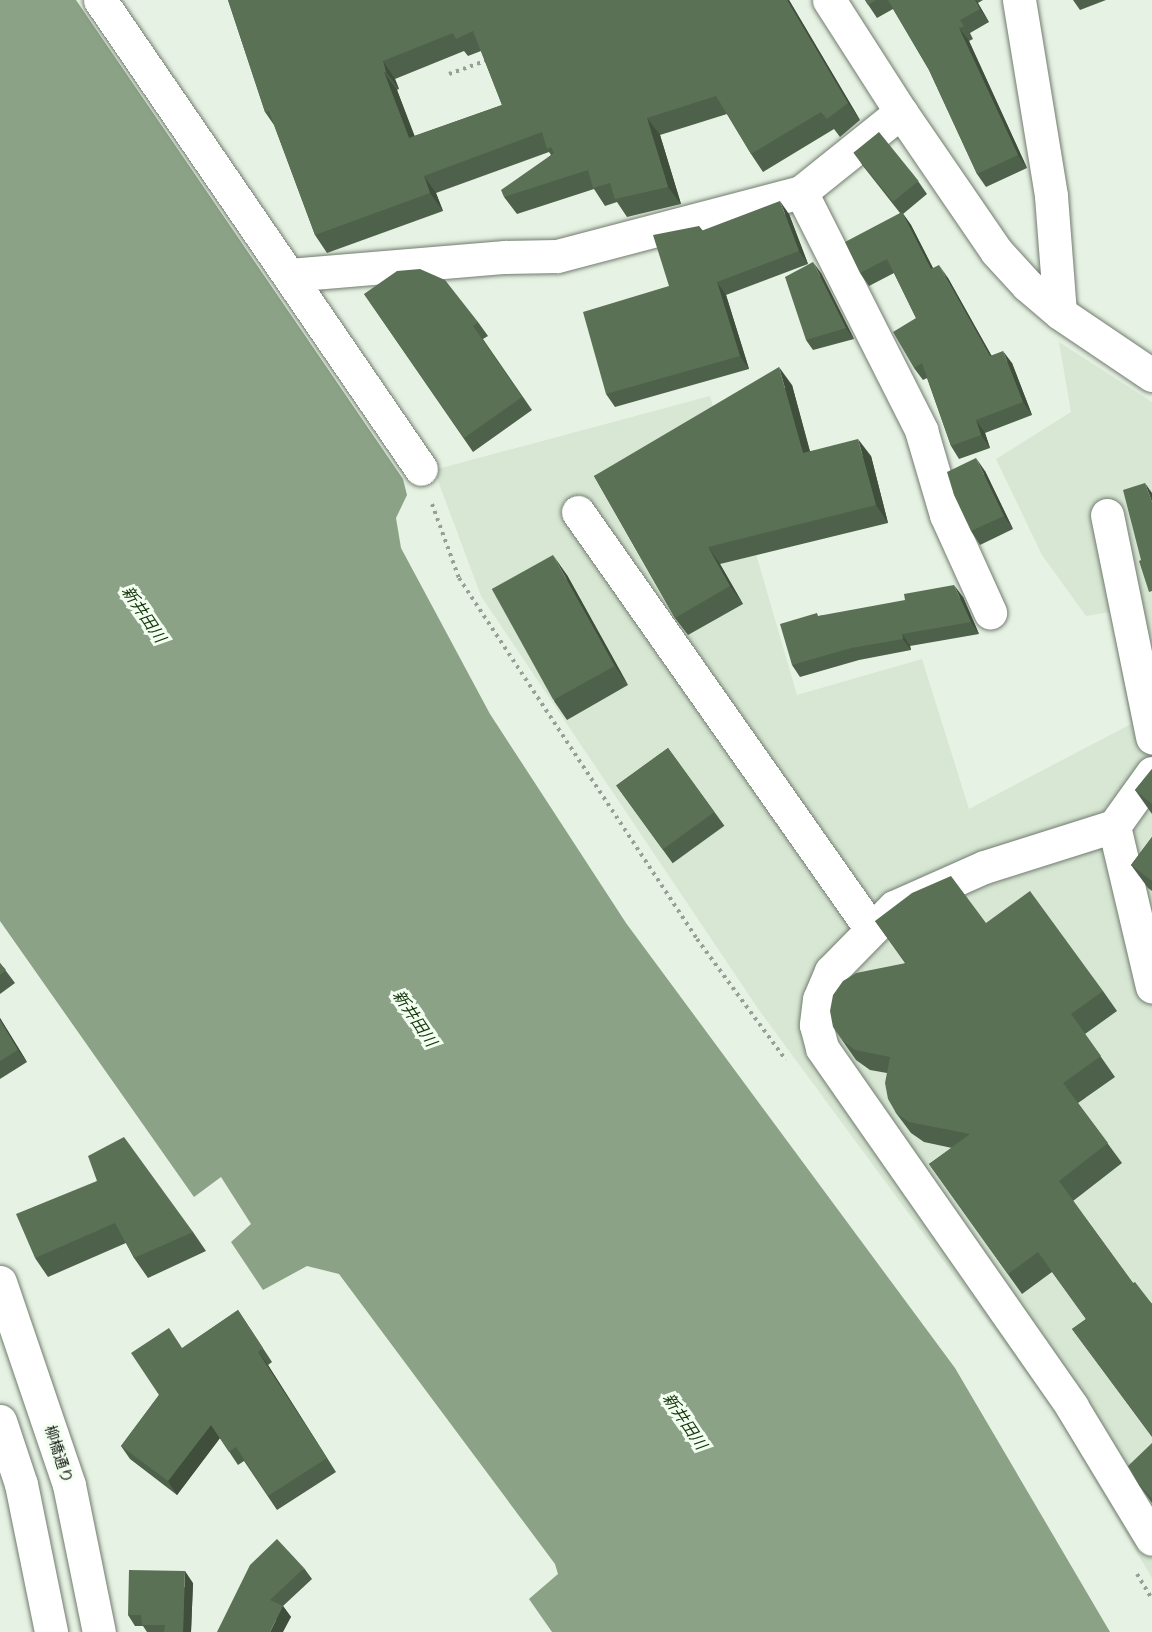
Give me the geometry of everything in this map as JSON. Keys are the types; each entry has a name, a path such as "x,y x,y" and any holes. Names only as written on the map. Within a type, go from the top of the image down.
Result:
{"street":[{"path":"100,0 421,469"},
{"path":"829,0 901,112 996,251 1027,285 1060,313 1152,375"},
{"path":"1019,0 1051,196 1060,313"},
{"path":"289,275 505,256 557,256 801,192 901,112"},
{"path":"801,192 921,430 946,515 990,612"},
{"path":"578,512 871,929"},
{"path":"1107,515 1152,736"},
{"path":"1152,773 1114,826 984,867 894,907 831,971 819,999 816,1025 822,1048 1072,1407 1152,1539"},
{"path":"1114,826 1152,987"},
{"name":"柳橋通り","path":"0,1282 69,1485 99,1632"},
{"path":"0,1421 21,1484 51,1632"}],"path":[{"path":"449,74 493,58"},
{"path":"421,469 459,578 697,939 789,1065"},
{"path":"1134,1569 1152,1599"}],"shaded area":[{"path":"1059,342 1152,402 1152,1578 1054,1411 759,1010 481,596 434,470 710,396 797,695 922,659 969,809 1131,724 1110,612 1086,616 1042,555 996,459 1071,412"}],"water":[{"name":"新井田川","path":"0,0 76,0 403,479 407,495 396,518 401,548 490,714 626,923 955,1368 1110,1632 552,1632 529,1599 558,1574 555,1564 339,1274 307,1266 263,1290 231,1242 251,1224 221,1177 194,1197 0,921"}],"building":[{"path":"228,0 787,0 848,103 827,119 821,112 751,154 716,96 647,118 668,187 615,199 610,183 593,188 588,170 504,197 501,190 554,153 551,147 547,149 542,132 424,176 430,193 315,235 269,111 265,112","holes":["473,31 502,105 409,138 384,72 386,72 383,61 453,33 456,39"]},
{"path":"865,0 876,0 868,5"},
{"path":"888,0 975,0 980,9 960,20 964,26 959,28 1018,155 977,174 929,70"},
{"path":"879,132 919,181 893,202 853,153"},
{"path":"780,201 799,251 717,282 740,356 606,394 583,312 669,286 653,235 699,226 701,231"},
{"path":"902,212 931,269 939,265 990,356 1003,351 1023,402 976,420 981,435 951,446 922,363 914,368 893,332 916,318 887,259 860,273 845,242"},
{"path":"813,262 846,328 806,340 785,277"},
{"path":"420,269 445,280 478,322 473,326 522,397 464,438 364,294 397,271"},
{"path":"779,367 803,453 858,439 876,505 708,547 730,586 675,618 594,476"},
{"path":"976,458 1004,516 971,531 954,495 947,472"},
{"path":"1145,483 1152,502 1152,591 1149,592 1139,561 1141,560 1123,490"},
{"path":"553,555 615,666 553,700 492,589"},
{"path":"954,585 971,622 902,634 903,639 851,648 792,665 780,624 817,613 818,616 905,600 904,594"},
{"path":"668,748 714,812 663,850 616,786"},
{"path":"1152,769 1152,804 1135,790"},
{"path":"1152,837 1152,881 1131,865"},
{"path":"951,876 986,923 1030,891 1103,991 1071,1014 1101,1056 1063,1083 1108,1143 1059,1181 1133,1283 1135,1282 1152,1304 1152,1436 1072,1329 1086,1319 1038,1252 1008,1274 929,1164 970,1134 909,1122 896,1113 888,1099 885,1083 890,1057 855,1050 842,1040 833,1027 830,1011 833,995 843,981 856,973 906,963 875,921 912,893"},
{"path":"0,963 6,970 0,975"},
{"path":"0,1020 18,1050 0,1061"},
{"path":"124,1137 193,1232 134,1258 115,1223 35,1258 16,1214 97,1181 88,1156"},
{"path":"238,1310 263,1348 258,1352 327,1458 268,1496 236,1447 229,1452 211,1425 168,1481 121,1446 159,1395 131,1353 169,1328 182,1348"},
{"path":"1152,1443 1152,1498 1139,1485 1128,1466"},
{"path":"277,1539 304,1568 270,1600 283,1606 270,1632 217,1632 250,1565"},
{"path":"129,1570 185,1571 183,1632 164,1632 165,1625 142,1625 141,1615 128,1615"}]}
